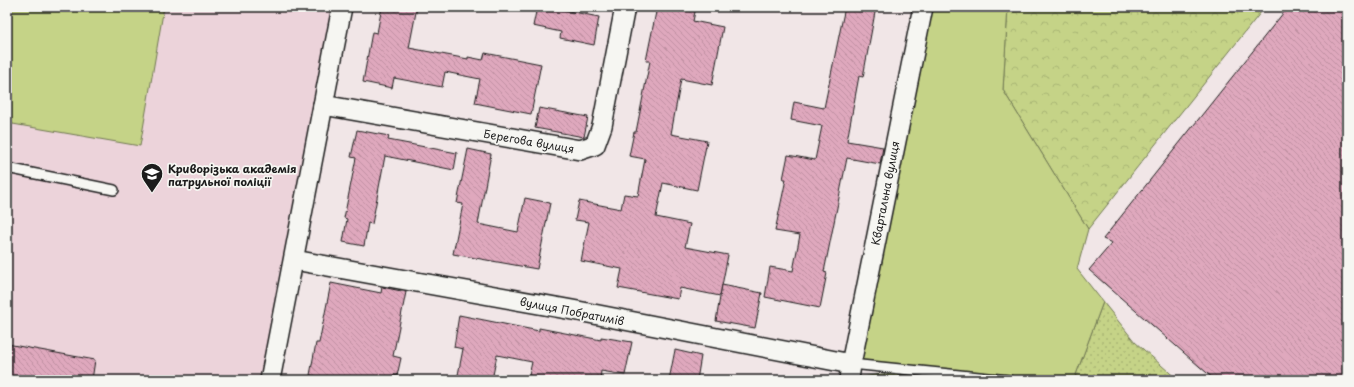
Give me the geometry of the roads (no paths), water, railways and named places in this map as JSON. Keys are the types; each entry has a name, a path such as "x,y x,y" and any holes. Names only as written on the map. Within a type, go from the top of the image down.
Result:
{"street":[{"path":"270,380 342,7"},
{"name":"Берегова вулиця","path":"323,106 580,150 595,145 602,126 625,7"},
{"name":"Квартальна вулиця","path":"850,372 923,7"},
{"name":"вулиця Побратимів","path":"294,260 578,311 850,372"}],"lane":[{"path":"7,168 114,190"},
{"path":"850,372 1008,380"}],"place":[{"name":"Криворізька академія патрульної поліції","path":"152,194"}]}
